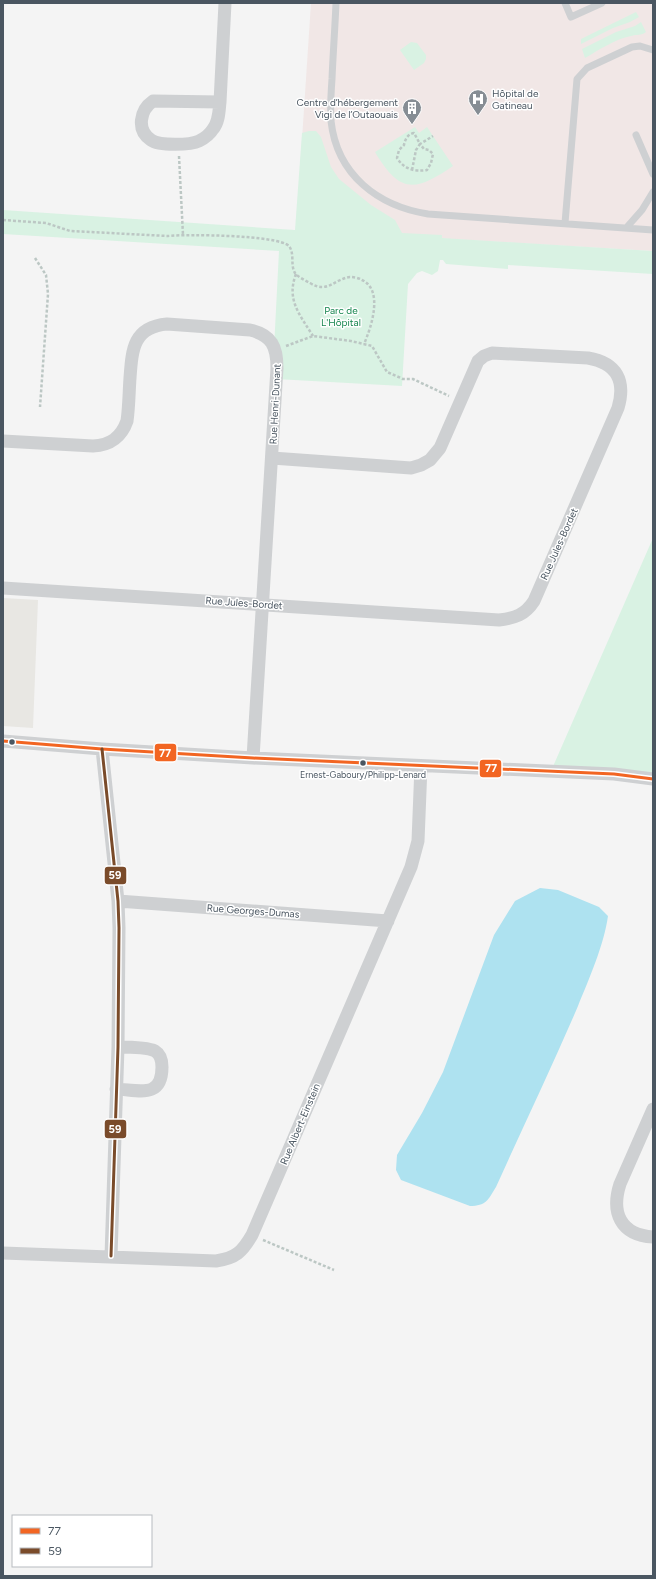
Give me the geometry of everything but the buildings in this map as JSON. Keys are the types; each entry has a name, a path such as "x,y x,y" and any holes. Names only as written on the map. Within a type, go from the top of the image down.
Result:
{"street":[{"path":"220,102 152,101 147,105 141,120 146,135 152,141 161,143 191,144 207,136 214,128 220,102 225,3"},
{"name":"Rue Henri-Dunant","path":"3,441 102,446 111,443 118,438 127,421 133,347 140,336 150,328 167,324 257,332 267,337 276,351 277,368 253,758"},
{"name":"Rue Jules-Bordet","path":"3,588 499,620 516,617 529,609 534,602 618,408 622,390 615,372 608,365 599,360 588,358 492,353 484,356 478,361 440,448 430,460 421,465 411,468 272,458"},
{"path":"3,741 102,749 253,758 614,774 653,779"},
{"path":"102,749 118,901 119,928 118,1047 111,1256"},
{"name":"Rue Albert-Einstein","path":"3,1254 111,1256 216,1261 225,1260 239,1253 246,1247 416,855 418,841 421,766"},
{"name":"Rue Georges-Dumas","path":"118,901 388,921"},
{"path":"116,1088 151,1090 159,1084 162,1078 162,1064 157,1053 148,1049 118,1047"},
{"path":"653,1109 616,1196 616,1207 622,1224 630,1231 640,1235 653,1237"}],"lane":[{"path":"336,3 331,121 334,136 344,160 360,183 373,194 385,201 413,211 653,230"},
{"path":"565,3 571,17 602,3"},
{"path":"565,223 577,79 587,68 632,47 640,46 653,50"},
{"path":"636,135 653,174"},
{"path":"628,227 642,210 653,192"}],"path":[{"path":"414,133 420,144 424,149 429,150 433,154 432,162 427,170 412,170 401,164 397,158 399,150 404,145 405,140 410,134 414,133"},
{"path":"412,170 416,150 420,144 433,136"},
{"path":"178,143 183,235"},
{"path":"3,220 46,223 70,231 80,232 267,239 284,243 291,250 296,274 292,285 294,305 313,336"},
{"path":"35,258 46,275 48,294 40,407"},
{"path":"296,274 310,283 321,287 332,285 351,277 358,278 367,283 372,290 374,301 370,329 364,344"},
{"path":"276,351 292,343 313,336 372,346 387,372 403,379 414,380 461,401"},
{"path":"252,1235 334,1270"}],"shaded area":[{"name":"Hôpital de Gatineau","path":"311,3 653,3 653,251 296,230"},
{"path":"3,598 38,600 33,728 3,726"}],"green space":[{"path":"636,12 639,17 581,44 581,39"},
{"path":"641,22 646,32 625,37 607,45 585,58 582,49 616,32 635,26"},
{"path":"411,42 417,43 426,55 424,63 414,70 400,50"},
{"path":"415,127 419,133 427,127 453,166 428,181 418,184 409,184 401,182 392,176 375,152"},
{"name":"Parc de L'Hôpital","path":"316,131 321,137 331,167 339,179 371,205 395,220 402,233 442,235 442,238 653,251 653,274 508,265 508,269 446,264 443,260 440,260 438,271 432,275 422,271 417,273 408,284 402,386 276,379 274,348 279,251 3,234 3,210 295,230 302,133"},
{"path":"653,538 653,779 551,771"}],"water":[{"path":"540,888 558,890 599,907 608,916 606,927 596,962 578,1006 496,1187 486,1201 480,1205 470,1206 401,1180 396,1170 397,1155 422,1113 443,1072 494,935 515,901"}],"transit line":[{"name":"77","path":"3,741 102,749 253,758 614,774 653,779"},
{"name":"59","path":"102,749 118,901 119,928 118,1047 111,1256"}],"place":[{"name":"Hôpital de Gatineau","path":"478,116"},
{"name":"Centre d’hébergement Vigi de l’Outaouais","path":"412,125"},
{"name":"Ernest-Gaboury/Philipp-Lenard","path":"363,763"}]}
